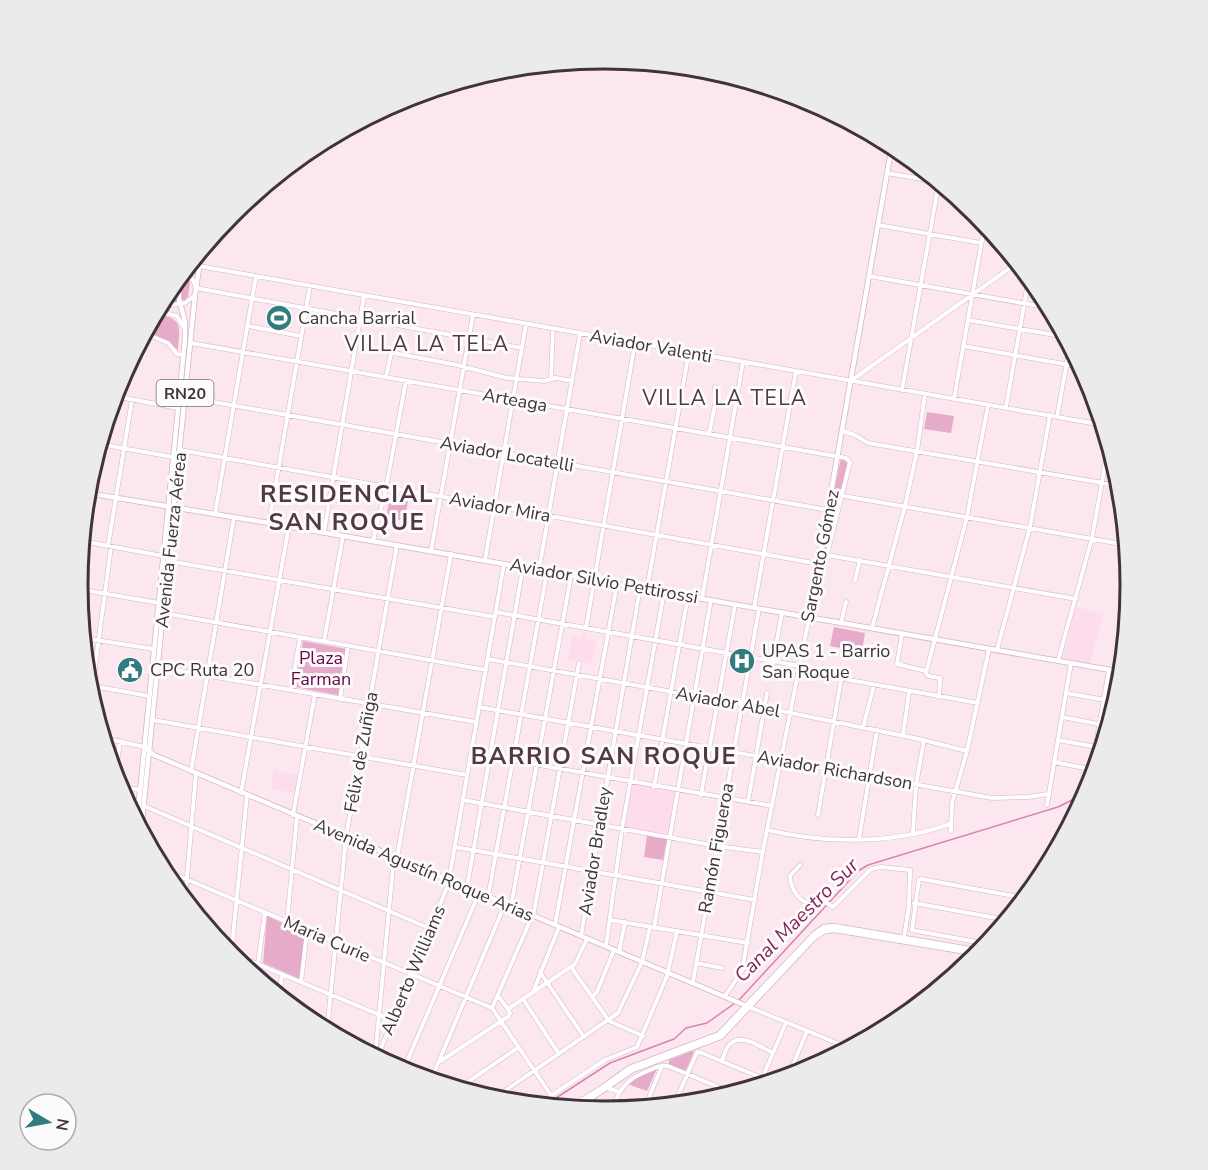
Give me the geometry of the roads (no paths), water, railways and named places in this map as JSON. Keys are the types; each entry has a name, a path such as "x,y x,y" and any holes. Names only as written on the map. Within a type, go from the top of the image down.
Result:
{"main road":[{"name":"Sargento Gómez","path":"809,618 824,554 829,510 890,155"},
{"name":"Avenida Fuerza Aérea","path":"143,816 149,696 165,559 175,508 199,266"},
{"name":"Avenida Fuerza Aérea","path":"139,810 150,753 163,614 168,507 185,329 179,292"},
{"name":"Aviador Silvio Pettirossi","path":"96,495 324,532 1113,671"},
{"path":"156,630 155,665 158,667"},
{"name":"Avenida Agustín Roque Arias","path":"145,747 150,753 244,794 747,1006"},
{"path":"588,1101 633,1070 719,1039 814,934 824,927 834,926 904,937 969,950"},
{"path":"582,1100 628,1068 719,1034 815,937 829,930 969,950"}],"street":[{"path":"887,173 922,179"},
{"path":"902,390 937,192"},
{"path":"878,225 981,243"},
{"path":"954,399 983,235"},
{"name":"Aviador Valenti","path":"199,266 1094,423"},
{"path":"852,381 1010,268"},
{"path":"215,514 256,276"},
{"path":"869,276 1038,306"},
{"path":"190,277 194,280 196,288 522,348"},
{"path":"269,523 310,286"},
{"path":"1006,407 1027,289"},
{"path":"170,306 189,301 195,295"},
{"path":"324,532 364,296"},
{"path":"166,312 177,316 185,329"},
{"path":"431,551 473,315"},
{"path":"968,320 1055,335"},
{"path":"485,560 526,324"},
{"path":"248,326 301,336"},
{"path":"551,379 550,357 553,328"},
{"path":"539,570 580,333"},
{"path":"152,336 168,343 177,354 183,355"},
{"name":"Arteaga","path":"191,343 839,457"},
{"path":"586,628 635,343"},
{"path":"963,346 1071,365"},
{"path":"647,589 689,352"},
{"path":"386,377 391,354 394,353 490,375 544,381 551,379 572,381"},
{"path":"1057,417 1067,358"},
{"path":"702,599 743,362"},
{"name":"Ramón Figueroa","path":"693,982 750,657 763,554 796,371"},
{"path":"373,541 386,488 406,381"},
{"path":"710,434 716,400 715,387"},
{"path":"872,628 905,506 917,451 925,394"},
{"name":"Aviador Locatelli","path":"185,397 829,510"},
{"path":"123,398 178,408"},
{"path":"94,665 105,593 109,546 132,399"},
{"path":"939,697 940,678 928,676 926,671 968,517 988,405"},
{"path":"997,650 1030,527 1050,415"},
{"path":"843,431 868,443 1110,484"},
{"path":"108,445 173,457"},
{"name":"Aviador Mira","path":"180,450 820,564"},
{"path":"813,599 824,554 843,496 850,461 839,457"},
{"path":"1058,661 1092,538 1105,465"},
{"path":"832,494 1118,543"},
{"path":"186,887 198,728 234,517"},
{"path":"232,942 251,737 289,526"},
{"path":"324,641 343,536"},
{"path":"90,543 334,590 442,608 496,615 515,615 800,666"},
{"name":"Félix de Zuñiga","path":"328,1021 346,837 397,545"},
{"path":"824,554 1076,599"},
{"path":"376,1048 388,910 395,858 414,766 451,555"},
{"path":"855,580 860,560"},
{"name":"Alberto Williams","path":"379,1049 431,929 449,880 504,564"},
{"path":"467,887 523,567"},
{"path":"488,897 506,808 547,572"},
{"path":"511,906 571,576"},
{"path":"533,992 557,926 617,584"},
{"name":"Aviador Bradley","path":"581,936 640,588"},
{"path":"88,590 159,603"},
{"path":"606,946 622,829 664,592"},
{"path":"654,787 688,596"},
{"path":"616,1024 642,962 662,884 711,600"},
{"path":"841,623 846,602"},
{"path":"701,795 735,604"},
{"path":"770,677 782,613"},
{"path":"163,614 486,670"},
{"name":"Sargento Gómez","path":"727,997 741,974 748,943 763,852 809,618"},
{"path":"902,633 897,664 926,671"},
{"path":"291,690 300,637"},
{"path":"91,639 154,649"},
{"path":"340,699 348,646"},
{"path":"951,831 952,803 978,704 988,649"},
{"name":"Aviador Abel","path":"488,659 790,713 903,735 967,751"},
{"path":"553,1098 492,1008 533,916 579,663"},
{"path":"1047,805 1071,663"},
{"path":"158,667 476,722"},
{"path":"1098,733 1109,670"},
{"path":"799,671 978,704"},
{"path":"818,815 841,680"},
{"path":"863,728 874,685"},
{"path":"98,687 149,696"},
{"path":"903,735 909,691"},
{"path":"748,802 767,693"},
{"path":"1066,693 1104,700"},
{"path":"286,922 295,815 315,694"},
{"name":"Aviador Richardson","path":"479,706 994,798 1048,794"},
{"path":"1062,717 1100,724"},
{"path":"153,720 467,775"},
{"path":"860,839 877,730"},
{"path":"112,740 145,747"},
{"path":"913,832 916,785 924,740"},
{"path":"1058,740 1094,747"},
{"path":"118,758 120,741"},
{"path":"471,753 630,783 772,806"},
{"path":"1054,762 1087,768"},
{"path":"130,788 143,791"},
{"path":"463,800 717,846 763,852"},
{"path":"144,806 431,929"},
{"path":"768,830 805,838 860,839 933,830 950,824"},
{"path":"454,848 755,900"},
{"path":"800,865 790,876 795,892 807,903 821,899 827,904 835,905 863,875 876,867 910,870 909,906 904,937"},
{"name":"Maria Curie","path":"177,875 492,1008"},
{"path":"976,942 912,930 917,882 921,879 1016,895"},
{"path":"407,1062 479,893"},
{"path":"914,903 997,918"},
{"path":"434,1073 505,904"},
{"path":"258,964 265,913"},
{"path":"610,920 748,943"},
{"path":"592,997 597,992 616,951 624,922"},
{"path":"301,982 307,931"},
{"path":"548,1098 605,1060 637,1047 669,973 677,931"},
{"path":"508,1010 571,967 578,960 587,939"},
{"path":"251,961 392,1020"},
{"path":"696,963 722,968"},
{"path":"571,967 609,1021 643,1036"},
{"path":"540,972 584,1037"},
{"path":"280,986 282,974"},
{"path":"439,1062 510,1014 498,995"},
{"path":"523,999 559,1054"},
{"path":"747,1006 839,1044"},
{"path":"504,1091 609,1021 621,1010"},
{"path":"763,1076 785,1025"},
{"path":"793,1065 807,1031"},
{"path":"722,1061 729,1045 736,1040 744,1040 773,1053"},
{"path":"467,1082 519,1047"},
{"path":"677,1096 695,1054 702,1053 760,1077"},
{"path":"648,1099 662,1066"},
{"path":"615,1101 619,1092 633,1077 662,1066 668,1066 719,1088"},
{"path":"608,1088 619,1092"}],"waterway":[{"name":"Canal Maestro Sur","path":"739,1000 858,871 868,865 1058,807 1073,799"},
{"name":"Canal Maestro Sur","path":"556,1098 610,1063 674,1039 686,1028 707,1023 735,1003"}],"place":[{"name":"Cancha Barrial","path":"279,318"},
{"name":"UPAS 1 - Barrio San Roque","path":"742,661"},
{"name":"CPC Ruta 20","path":"130,670"}],"district":[{"name":"VILLA LA TELA","path":"427,344"},
{"name":"VILLA LA TELA","path":"725,398"},
{"name":"RESIDENCIAL SAN ROQUE","path":"347,508"},
{"name":"BARRIO SAN ROQUE","path":"604,756"}],"park label":[{"name":"Plaza Farman","path":"321,668"}]}
